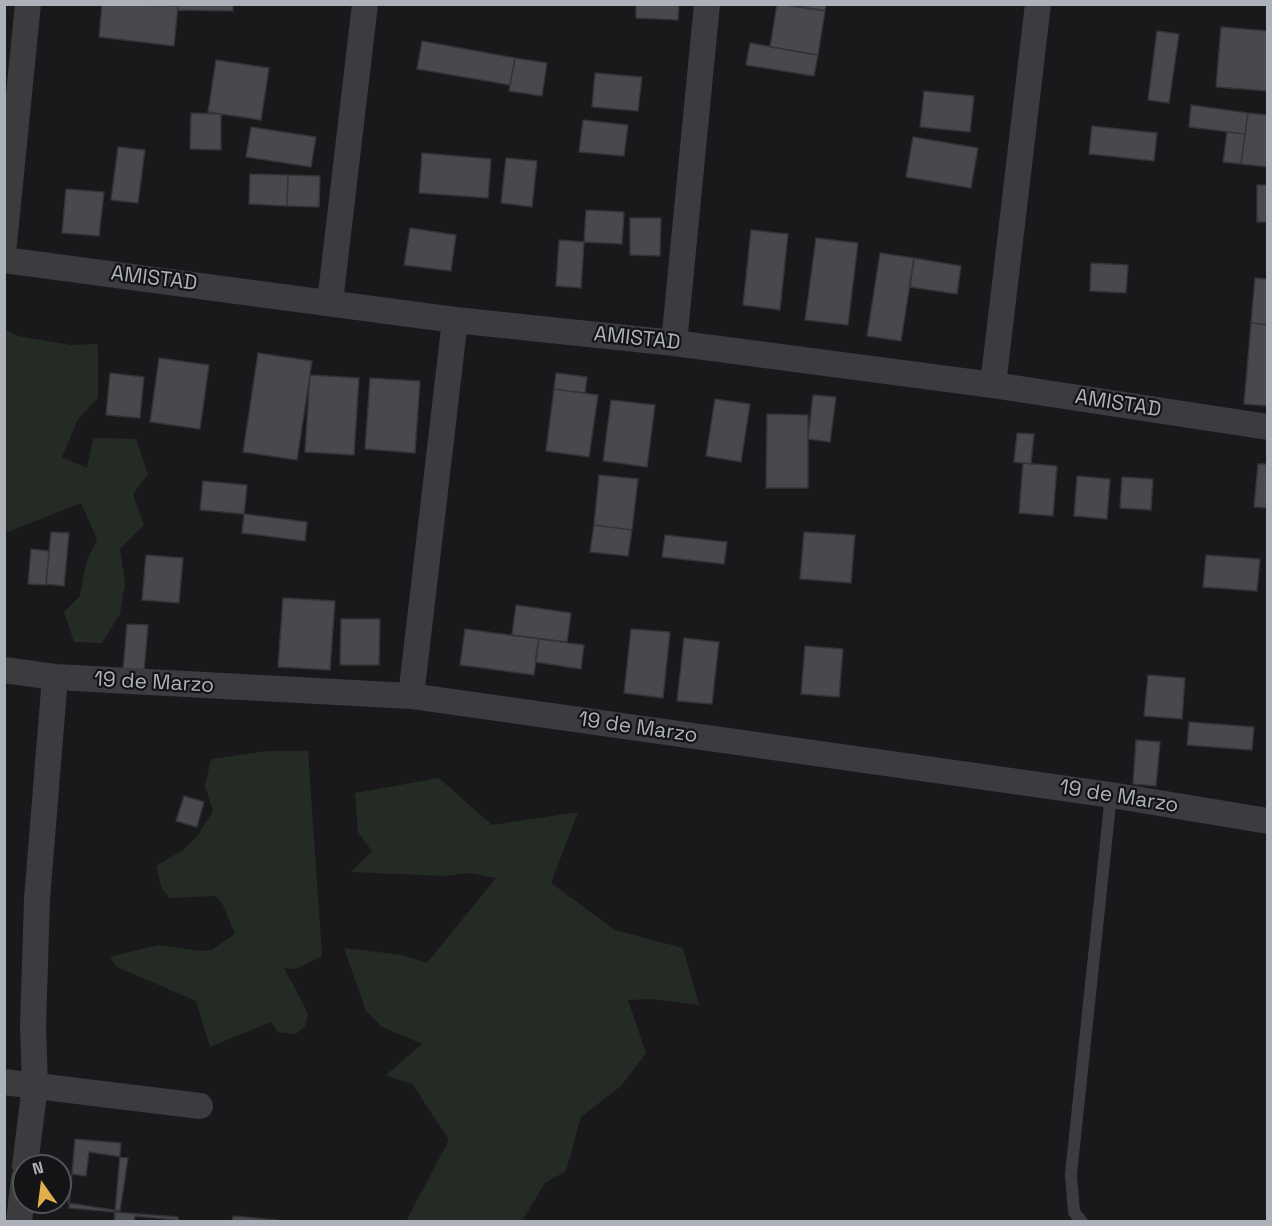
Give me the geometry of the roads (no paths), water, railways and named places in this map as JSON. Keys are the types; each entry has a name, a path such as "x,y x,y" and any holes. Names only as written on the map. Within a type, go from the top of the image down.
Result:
{"street":[{"path":"4,244 28,4"},
{"path":"330,302 365,4"},
{"path":"674,343 707,4"},
{"path":"993,385 1038,4"},
{"name":"AMISTAD","path":"4,260 454,320 674,343 993,385 1268,427"},
{"path":"411,696 454,320"},
{"name":"19 de Marzo","path":"4,670 55,677 411,696 1111,795 1268,820"},
{"path":"26,1154 35,1085 33,1027 37,899 55,677"},
{"path":"4,1082 200,1106"}],"lane":[{"path":"1082,1221 1074,1212 1071,1174 1111,795"}]}
